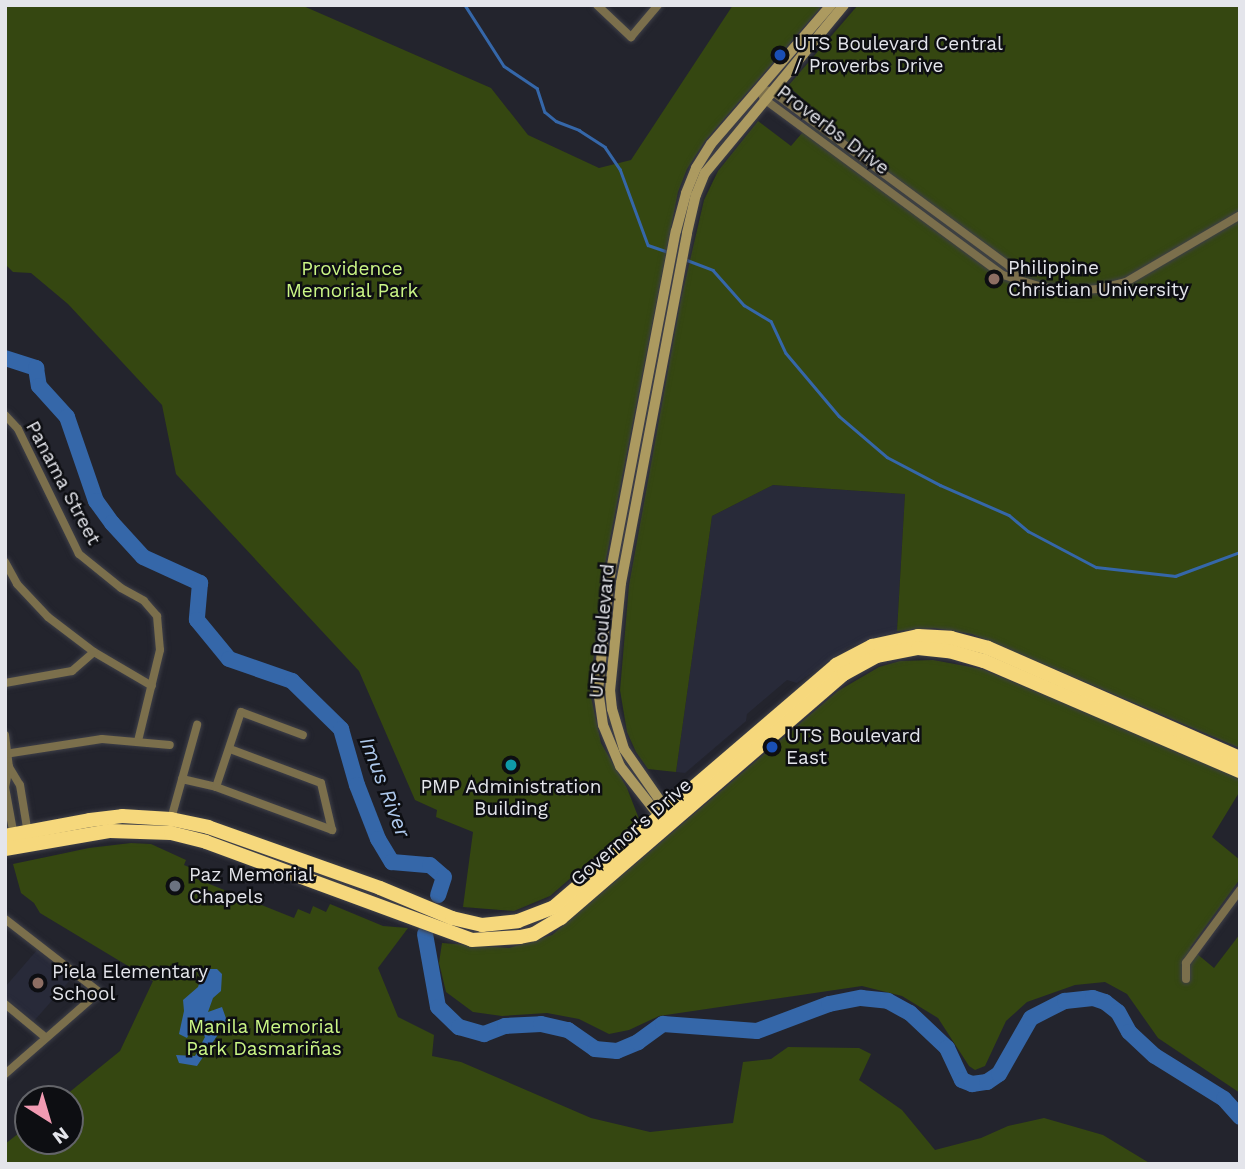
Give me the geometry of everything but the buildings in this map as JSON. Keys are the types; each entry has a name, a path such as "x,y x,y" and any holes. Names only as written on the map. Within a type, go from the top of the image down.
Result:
{"highway":[{"name":"Governor's Drive","path":"666,815 836,665 872,646 918,636 951,638 988,648 1240,758"},
{"name":"Governor's Drive","path":"16,840 122,817 172,819 208,827 450,924 505,924 554,907 844,674 876,656 918,648 949,651 985,661 1240,771"},
{"name":"Governor's Drive","path":"16,840 110,831 171,833 415,910"}],"main road":[{"name":"UTS Boulevard","path":"765,93 831,5"},
{"name":"UTS Boulevard","path":"666,815 628,779 613,753 603,725 598,691 609,581 675,273 681,232 696,168 711,144 765,93 844,5"}],"street":[{"path":"597,5 631,37 658,5"},
{"name":"Proverbs Drive","path":"765,93 1009,266 1018,279 1042,287 1070,291 1126,282 1240,215"},
{"name":"Panama Street","path":"5,415 18,429 79,554 121,588 144,601 157,616 161,638 138,741"},
{"path":"5,562 30,599 48,617 94,652 152,686"},
{"path":"5,683 72,671 94,652"},
{"path":"216,787 241,712 303,736"},
{"path":"172,819 197,724"},
{"path":"5,735 9,767 20,785 16,840"},
{"path":"6,754 102,739 170,745"},
{"path":"182,779 216,787 331,830 321,783 230,749"},
{"path":"9,767 5,787 16,840"},
{"path":"1186,979 1186,963 1240,890"},
{"path":"5,919 99,992 5,1073"},
{"path":"5,1004 45,1037"}],"shaded area":[{"path":"773,485 905,494 897,631 848,647 797,683 787,680 747,714 746,721 685,773 676,772 712,516"},
{"name":"Piela Elementary School","path":"37,950 71,979 34,1021 5,997 5,987"}],"green space":[{"name":"Providence Memorial Park","path":"5,5 301,5 491,88 528,135 599,168 631,160 733,5 823,5 705,141 687,169 678,192 602,580 590,692 601,743 627,788 639,819 550,896 514,911 463,907 473,832 436,817 437,810 415,800 359,671 176,474 162,405 68,304 31,273 13,272 5,264"},
{"name":"Philippine Christian University","path":"858,5 1240,5 1240,748 972,634 934,628 897,631 905,494 773,485 712,516 676,772 648,769 636,752 627,732 620,690 629,585 681,299 704,200 718,171 758,121 791,146 819,113 788,86"},
{"path":"933,660 982,669 1240,775 1240,791 1212,837 1240,860 1240,879 1190,948 1214,968 1240,934 1240,1093 1158,1038 1127,994 1105,982 1075,985 1027,1002 1006,1021 985,1066 975,1070 969,1066 938,1018 902,996 862,986 659,1016 629,1030 609,1034 579,1019 547,1013 502,1016 473,1012 446,992 439,963 442,943 509,948 552,935 838,691 879,667 900,661"},
{"name":"Manila Memorial Park Dasmariñas","path":"131,843 151,844 186,860 184,865 200,872 197,879 294,918 298,909 310,914 313,906 326,912 330,904 383,926 408,928 378,968 398,1017 434,1035 432,1056 461,1062 591,1118 650,1132 733,1123 743,1062 771,1059 788,1047 859,1048 871,1054 859,1080 902,1110 935,1150 981,1138 1008,1126 1044,1118 1103,1135 1151,1164 5,1164 5,1144 14,1137 14,1155 84,1155 84,1085 78,1085 120,1051 153,981 40,913 34,903 21,893 13,864 89,848"}],"water":[{"path":"204,969 217,969 222,974 221,991 213,998 208,1012 222,1007 227,1021 197,1066 179,1063 176,1055 195,1056 205,1037 198,1026 193,1026 187,1038 179,1034 184,1011 183,1000 198,987"}],"waterway":[{"path":"465,5 504,66 537,88 545,112 556,121 579,130 605,147 620,169 648,245 668,252"},
{"path":"687,260 713,270 744,305 771,321 786,353 839,416 887,457 940,485 1009,515 1028,531 1096,567 1175,576 1240,552"},
{"name":"Imus River","path":"5,358 36,368 39,386 67,417 96,501 112,523 143,557 200,583 197,620 229,659 292,681 341,729 357,785 378,839 392,862 430,865 444,877 438,895"},
{"name":"Imus River","path":"425,934 438,1007 459,1027 484,1034 505,1026 541,1024 568,1030 595,1049 617,1051 638,1042 663,1024 757,1031 829,1004 861,998 888,1001 910,1013 947,1048 962,1080 972,1084 987,1082 999,1074 1031,1018 1065,1001 1093,998 1105,1002 1118,1012 1129,1032 1155,1056 1224,1099 1240,1117"}],"place":[{"name":"UTS Boulevard Central / Proverbs Drive","path":"780,55"},
{"name":"Philippine Christian University","path":"994,279"},
{"name":"UTS Boulevard East","path":"772,747"},
{"name":"PMP Administration Building","path":"511,765"},
{"name":"Paz Memorial Chapels","path":"175,886"},
{"name":"Piela Elementary School","path":"38,983"}]}
